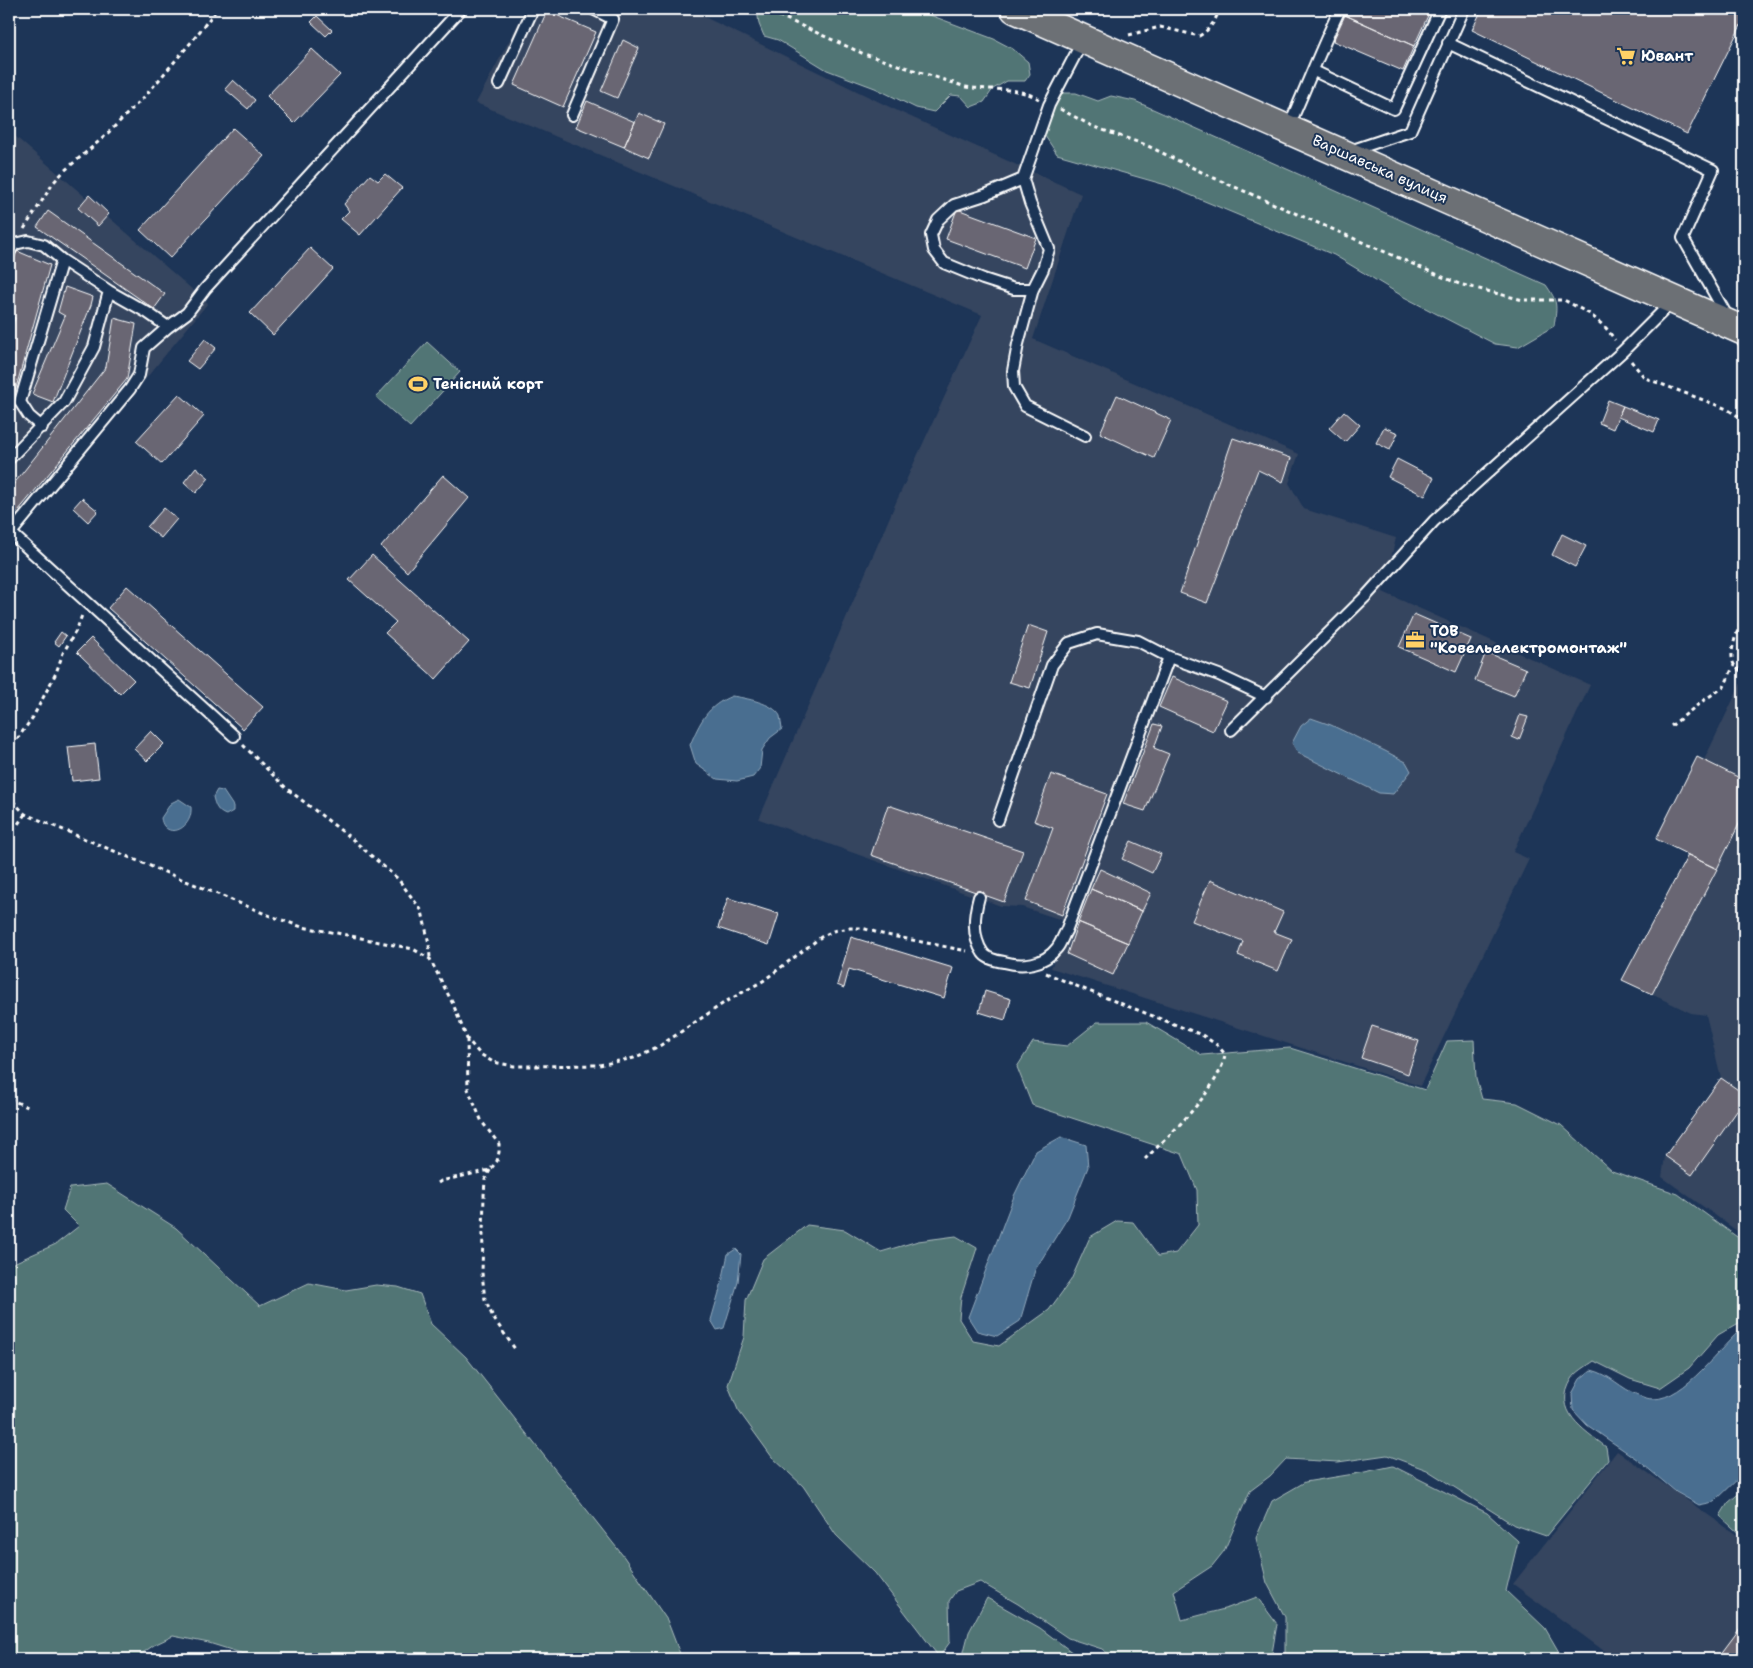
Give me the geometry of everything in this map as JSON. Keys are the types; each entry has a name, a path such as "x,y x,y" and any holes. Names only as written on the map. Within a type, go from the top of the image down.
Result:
{"highway":[{"name":"Варшавська вулиця","path":"1015,9 1738,328"}],"lane":[{"path":"234,736 11,533 130,388 140,374 144,348 187,313 218,275 461,9"},
{"path":"499,84 533,9"},
{"path":"572,116 612,20 593,9"},
{"path":"1288,129 1314,71 1320,51 1340,9"},
{"path":"1314,71 1394,109 1440,9"},
{"path":"1343,153 1410,131 1464,9"},
{"path":"1084,39 1049,104 1023,179 1030,203 1049,249 1043,269 1033,289 1018,344 1014,387 1025,406 1085,436"},
{"path":"1448,43 1712,170 1683,238 1738,328"},
{"path":"1023,179 985,195 954,205 938,220 931,235 934,250 944,263 983,280 1014,289 1033,289"},
{"path":"12,248 28,241 44,245 62,260 168,327"},
{"path":"42,426 29,416 20,402 62,260"},
{"path":"9,459 64,402 94,347 109,291"},
{"path":"1231,730 1367,595 1434,521 1623,351 1675,299"},
{"path":"998,820 1052,665 1069,643 1098,634 1138,641 1169,657 1266,697"},
{"path":"979,896 973,918 977,940 983,954 995,960 1015,965 1033,964 1047,957 1057,948 1066,931 1169,657"}],"path":[{"path":"12,248 54,182 104,137 146,95 217,9"},
{"path":"764,9 864,54 966,87 984,90 1011,89 1030,94 1069,112 1094,127 1146,145 1214,178 1459,284 1523,300 1564,300 1590,314 1606,328 1645,378 1667,388 1690,394 1720,406 1744,420"},
{"path":"1121,36 1160,27 1199,36 1207,31 1220,9"},
{"path":"9,753 33,717 56,673 63,653 77,629 87,602"},
{"path":"1744,616 1736,634 1731,654 1734,665 1744,674"},
{"path":"1672,726 1704,700 1724,687 1734,665"},
{"path":"234,736 286,788 352,839 398,879 422,911 430,944 430,959 453,1004 467,1039 480,1054 493,1062 514,1066 599,1065 634,1058 661,1045 727,1001 763,981 821,937 833,931 862,928 882,934 983,954"},
{"path":"9,794 10,799 25,814 224,897 302,927 413,949 430,959"},
{"path":"9,837 25,814"},
{"path":"1033,964 1046,974 1202,1035 1217,1044 1225,1054 1224,1063 1212,1084 1184,1123 1145,1159"},
{"path":"467,1039 468,1089 482,1122 499,1144 497,1161 485,1180 482,1273 485,1300 494,1319 515,1349"},
{"path":"9,1099 30,1108"},
{"path":"438,1184 441,1181 490,1170"}],"shaded area":[{"path":"526,9 688,9 900,112 1081,194 1033,339 1299,454 1289,483 1304,509 1396,538 1383,592 1590,685 1513,852 1529,859 1420,1086 1051,968 1071,923 1022,907 1001,906 759,819 897,500 982,315 476,103"},
{"path":"9,131 208,303 9,545"},
{"path":"1744,677 1744,1236 1662,1177 1665,1156 1721,1078 1706,1015 1691,1013 1622,980 1688,855 1656,839 1697,757 1704,760"},
{"path":"732,696 766,704 777,711 780,716 782,729 770,738 762,750 760,768 753,777 737,781 717,779 696,764 690,745 697,729 710,710"},
{"path":"1311,718 1331,725 1406,762 1411,771 1393,794 1379,793 1298,753 1292,743 1301,726"},
{"path":"217,790 223,791 233,806 233,811 226,815 218,810 215,803 213,797"},
{"path":"179,799 191,807 190,815 188,822 183,827 172,831 163,825 161,818 171,803"},
{"path":"1061,1137 1086,1145 1088,1167 1068,1217 1035,1270 1020,1321 997,1336 977,1331 968,1317 1014,1196 1036,1151"},
{"path":"736,1249 741,1254 738,1282 724,1328 717,1330 711,1320 728,1254"},
{"path":"1744,1327 1744,1473 1714,1502 1699,1505 1676,1492 1638,1460 1587,1425 1573,1410 1572,1394 1580,1379 1591,1370 1649,1399 1665,1397 1678,1391 1702,1370"},
{"path":"1617,1451 1744,1540 1744,1659 1615,1659 1513,1584"}],"green space":[{"path":"757,9 914,9 994,39 1013,49 1028,62 1030,74 1025,81 1007,81 993,89 984,102 971,107 961,96 951,95 934,112 916,108 875,88 827,70 778,40 764,36 759,24"},
{"path":"1057,93 1076,93 1098,101 1111,96 1135,101 1546,285 1556,304 1554,326 1518,347 1495,344 1404,297 1334,255 1166,185 1057,154 1045,136 1044,112"},
{"name":"Тенісний корт","path":"427,342 460,372 410,427 376,397"},
{"path":"1097,1022 1146,1022 1202,1055 1290,1048 1425,1090 1447,1041 1474,1040 1476,1078 1482,1099 1517,1103 1561,1125 1612,1171 1678,1194 1744,1242 1744,1320 1718,1335 1689,1368 1660,1388 1630,1379 1594,1361 1574,1376 1567,1390 1566,1401 1568,1410 1580,1426 1606,1447 1608,1460 1546,1536 1514,1525 1427,1470 1387,1455 1338,1462 1286,1459 1270,1476 1250,1491 1224,1551 1212,1566 1174,1591 1182,1620 1228,1608 1257,1597 1277,1624 1271,1659 1114,1659 1102,1649 1068,1638 1018,1604 980,1582 956,1591 949,1601 950,1642 939,1657 875,1573 836,1535 803,1486 772,1457 738,1410 728,1385 744,1337 746,1300 763,1259 807,1225 845,1230 881,1252 918,1241 956,1236 977,1248 961,1297 959,1319 973,1341 999,1346 1049,1310 1071,1280 1090,1237 1117,1221 1133,1222 1158,1256 1176,1253 1198,1225 1197,1190 1182,1154 1032,1105 1017,1067 1033,1042 1067,1046"},
{"path":"107,1184 176,1228 260,1306 309,1283 346,1290 376,1285 398,1287 420,1294 431,1324 466,1357 624,1557 667,1620 682,1659 249,1659 244,1654 209,1643 173,1636 154,1645 136,1659 9,1659 9,1265 56,1244 79,1226 63,1210 70,1188"},
{"path":"1393,1466 1487,1513 1518,1541 1506,1591 1545,1628 1563,1659 1285,1659 1285,1617 1267,1583 1256,1538 1272,1501 1305,1482"},
{"path":"1744,1489 1744,1538 1720,1516 1728,1503"},
{"path":"987,1598 1040,1628 1081,1659 962,1659 969,1632"}],"building":[{"path":"1348,9 1431,9 1414,46 1345,15"},
{"name":"Ювант","path":"1482,9 1744,9 1744,19 1687,134 1472,30"},
{"path":"547,11 596,32 563,107 514,85"},
{"path":"1345,15 1414,46 1403,71 1333,41"},
{"path":"317,16 332,30 326,36 311,22"},
{"path":"623,40 639,48 617,98 601,91"},
{"path":"312,49 340,75 294,123 267,96"},
{"path":"233,80 255,100 248,109 225,89"},
{"path":"587,101 635,122 624,147 576,127"},
{"path":"639,113 664,124 649,158 624,147"},
{"path":"233,128 264,156 170,258 140,230"},
{"path":"385,174 402,188 360,235 341,219 349,211 344,204 370,175 378,181"},
{"path":"89,195 109,214 98,226 78,208"},
{"path":"957,209 1036,238 1025,268 946,239"},
{"path":"48,211 165,294 154,309 37,227"},
{"path":"310,248 333,269 273,335 250,313"},
{"path":"17,251 50,265 9,413 9,335 15,318 9,316 9,273"},
{"path":"65,287 93,297 53,402 32,394 65,316 58,312"},
{"path":"114,318 136,324 127,379 9,522 9,490 106,367"},
{"path":"205,339 216,348 198,369 187,361"},
{"path":"179,394 204,416 162,464 136,441"},
{"path":"1117,395 1171,420 1154,458 1100,433"},
{"path":"1608,400 1623,406 1613,429 1599,423"},
{"path":"1623,406 1659,420 1654,432 1618,417"},
{"path":"1344,411 1360,425 1345,442 1329,428"},
{"path":"1384,427 1398,433 1390,450 1376,443"},
{"path":"1233,438 1291,458 1283,482 1258,470 1207,603 1180,593"},
{"path":"1397,459 1434,478 1425,496 1388,477"},
{"path":"196,467 209,478 196,493 184,482"},
{"path":"443,475 469,498 407,572 381,547"},
{"path":"82,498 98,511 88,522 73,508"},
{"path":"164,508 177,519 161,538 147,527"},
{"path":"1562,534 1586,546 1575,567 1552,555"},
{"path":"372,555 469,642 436,679 385,633 396,622 349,580"},
{"path":"127,586 263,707 243,729 108,608"},
{"path":"1414,614 1471,639 1456,672 1399,647"},
{"path":"1028,625 1048,632 1030,688 1009,682"},
{"path":"61,632 66,636 59,646 54,642"},
{"path":"91,638 134,680 120,694 77,652"},
{"path":"1486,652 1526,669 1514,696 1475,680"},
{"path":"1172,677 1227,701 1213,731 1159,707"},
{"path":"1520,715 1528,717 1519,740 1512,737"},
{"path":"1154,724 1162,726 1154,748 1169,754 1145,811 1123,804"},
{"path":"151,731 164,744 147,761 134,749"},
{"path":"95,744 99,778 72,781 68,747"},
{"path":"1697,757 1744,780 1744,814 1717,869 1656,839"},
{"path":"1051,774 1107,794 1062,915 1026,901 1053,828 1034,821"},
{"path":"888,805 1023,851 1004,902 871,855"},
{"path":"1131,841 1161,854 1152,873 1122,859"},
{"path":"1688,855 1717,869 1652,994 1622,980"},
{"path":"1100,869 1151,893 1142,911 1091,889"},
{"path":"1210,880 1283,912 1274,932 1292,939 1278,971 1238,955 1243,941 1192,921"},
{"path":"1091,889 1142,911 1128,943 1078,922"},
{"path":"728,898 779,914 769,945 718,928"},
{"path":"1078,922 1128,943 1113,975 1067,954"},
{"path":"851,937 953,968 944,998 849,969 844,988 837,985"},
{"path":"985,991 1011,999 1005,1020 979,1012"},
{"path":"1372,1026 1419,1041 1408,1074 1361,1058"},
{"path":"1721,1078 1744,1094 1744,1101 1692,1175 1665,1156"},
{"path":"1744,1623 1744,1659 1717,1659"}],"place":[{"name":"Ювант","path":"1626,56"},
{"name":"Тенісний корт","path":"418,384"},
{"name":"ТОВ \"Ковельелектромонтаж\"","path":"1415,640"}]}
